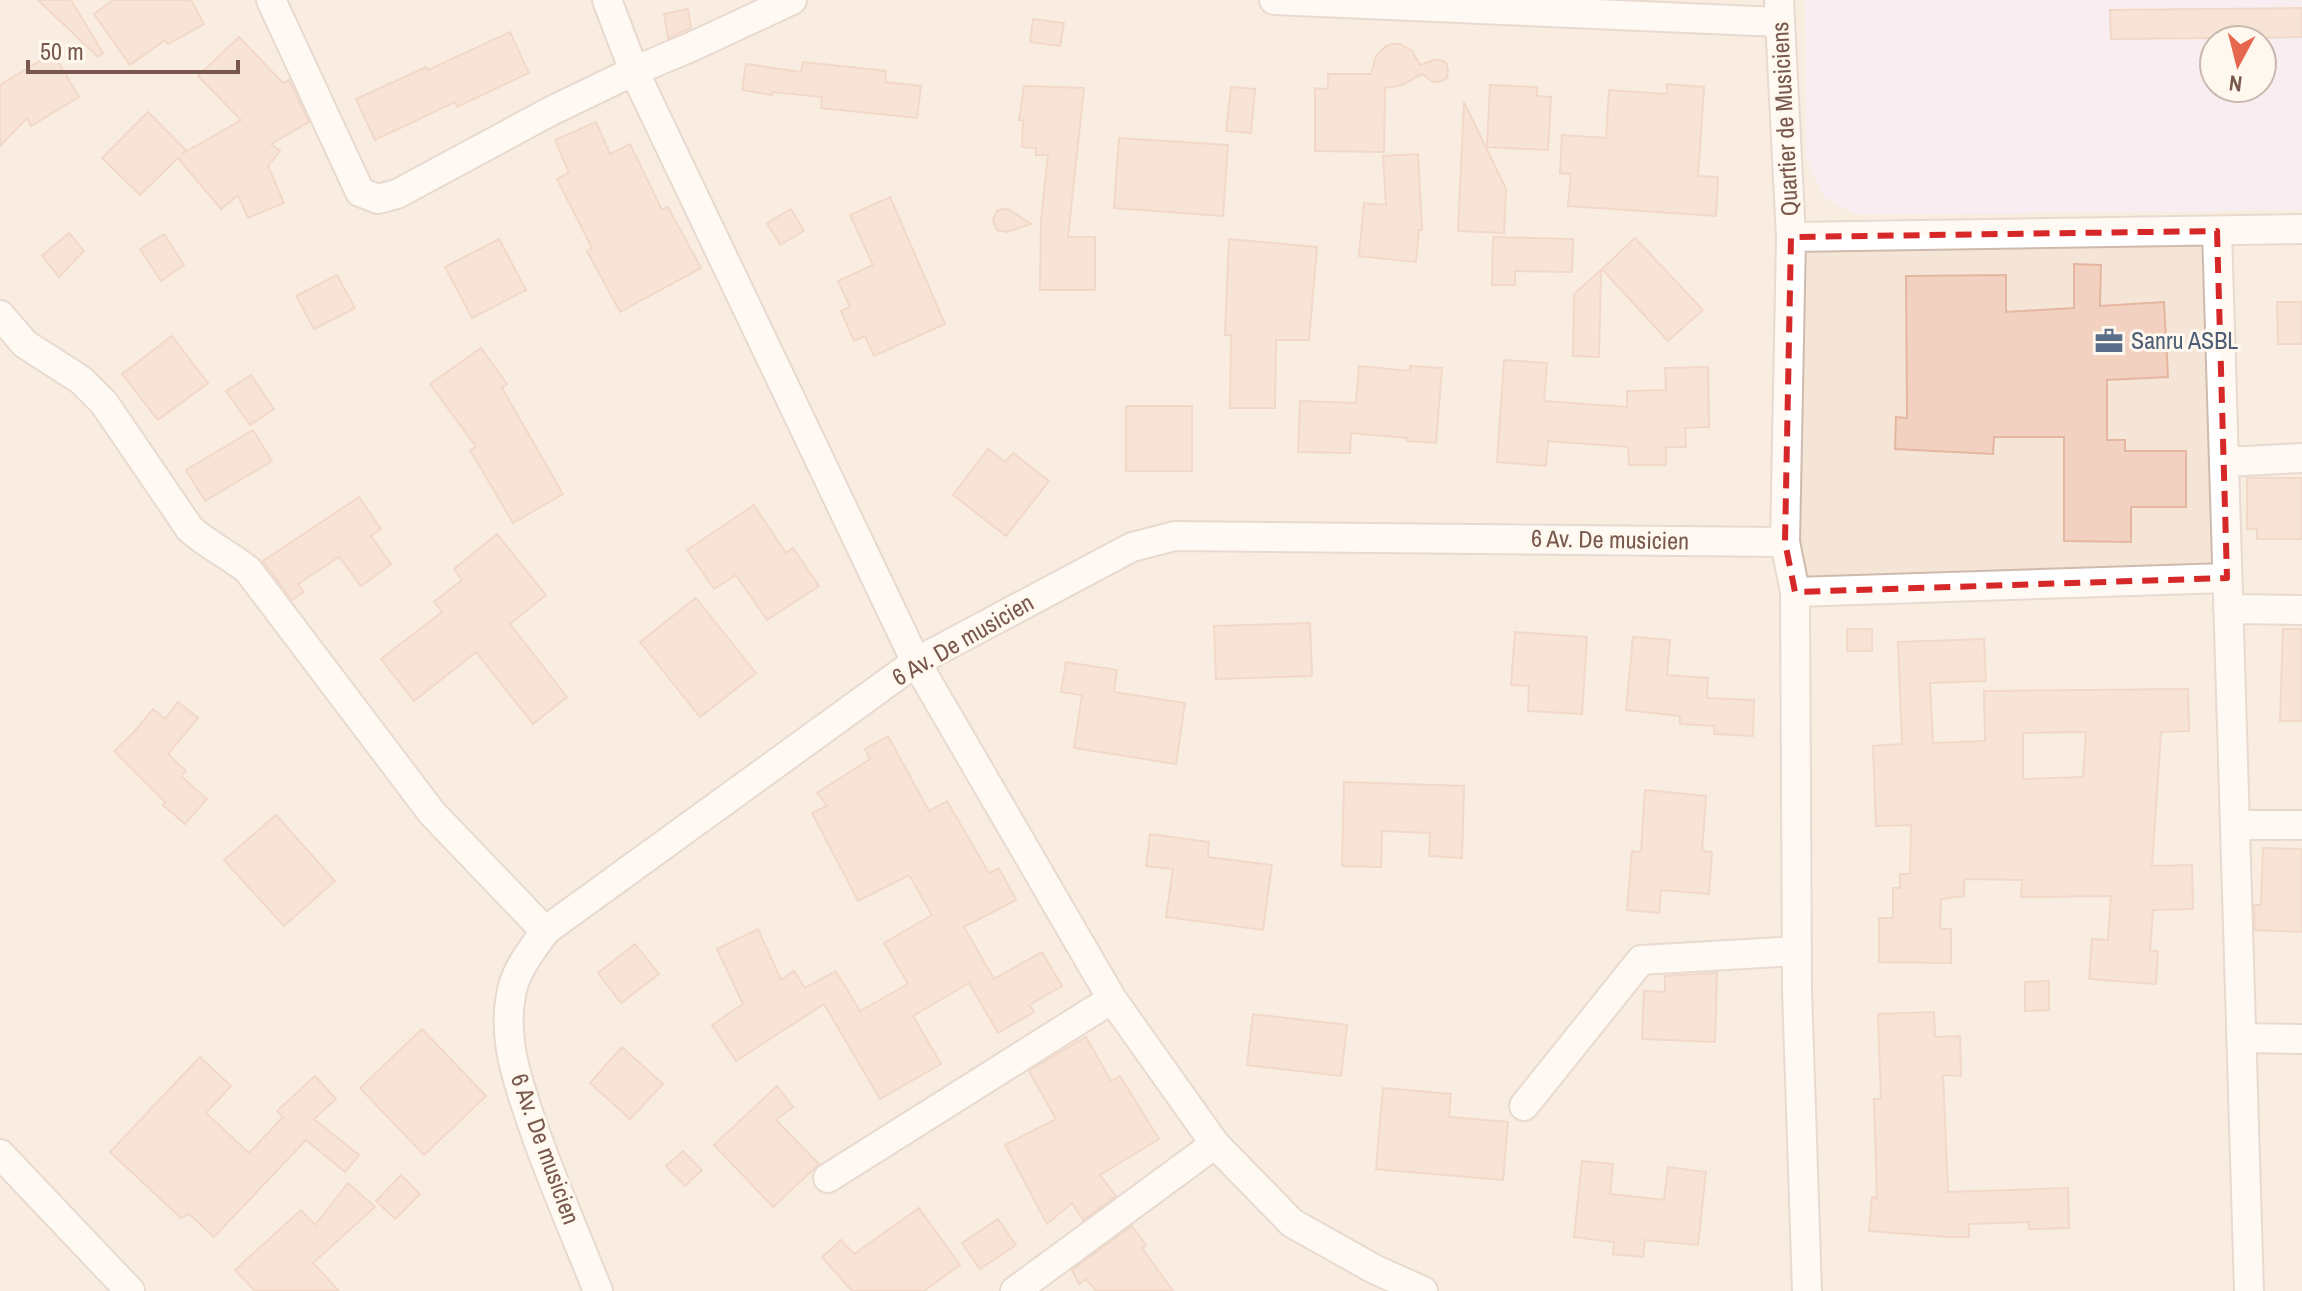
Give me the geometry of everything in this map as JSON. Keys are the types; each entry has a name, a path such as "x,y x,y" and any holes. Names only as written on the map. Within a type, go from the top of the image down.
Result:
{"street":[{"path":"271,0 360,192 378,199 397,194 551,111 634,71 792,0"},
{"path":"607,0 634,71 916,662 1112,999 1215,1144 1292,1223 1374,1269 1423,1291"},
{"path":"1274,0 1779,11"},
{"name":"Quartier de Musiciens","path":"1779,11 1791,237 1785,542 1795,592 1797,951 1807,1291"},
{"path":"1791,237 2302,229"},
{"path":"2217,231 2249,1291"},
{"path":"0,315 25,344 81,380 104,403 190,529 207,544 248,570 432,813 545,931"},
{"path":"2224,462 2302,458"},
{"name":"6 Av. De musicien","path":"598,1291 545,1161 511,1054 508,1023 511,994 519,967 545,931 916,662 1132,547 1175,536 1785,542"},
{"path":"1795,592 2227,578"},
{"path":"2228,609 2302,610"},
{"path":"2235,825 2302,825"},
{"path":"1524,1106 1641,960 1797,951"},
{"path":"828,1178 1112,999"},
{"path":"2241,1038 2302,1039"},
{"path":"1015,1291 1215,1144"},
{"path":"0,1154 130,1291"}],"highlighted area":[{"path":"2217,231 2227,578 1795,592 1785,542 1791,237"}],"shaded area":[{"path":"0,0 2302,0 2302,1291 0,1291"},
{"path":"1805,0 2302,0 2302,210 1858,215 1825,198 1806,158"}],"building":[{"path":"38,0 71,0 103,53 98,57"},
{"path":"113,0 191,0 204,24 168,44 165,40 130,65 94,14"},
{"path":"2302,8 2302,37 2278,37 2278,24 2198,24 2198,38 2111,39 2110,10"},
{"path":"688,9 691,28 668,38 664,14"},
{"path":"1033,19 1064,23 1060,46 1030,42"},
{"path":"510,32 529,73 457,107 455,102 375,140 356,99"},
{"path":"239,37 283,83 289,80 309,122 271,144 280,151 268,166 284,203 248,218 238,195 221,209 178,158 140,195 102,158 148,112 186,150 182,154 241,120 198,76"},
{"path":"1400,44 1412,51 1420,65 1434,60 1446,63 1447,78 1433,82 1422,74 1402,85 1385,88 1384,152 1315,151 1315,88 1328,89 1328,74 1371,74 1376,56 1386,46"},
{"path":"53,53 79,97 31,126 27,118 0,146 0,85"},
{"path":"803,62 886,71 885,82 921,86 917,118 821,108 822,97 742,90 746,64 801,72"},
{"path":"1667,84 1704,87 1698,176 1718,177 1716,216 1568,206 1571,174 1560,173 1562,135 1606,138 1609,90 1667,94"},
{"path":"1490,85 1537,87 1537,96 1551,97 1548,150 1487,147"},
{"path":"1024,86 1084,88 1068,237 1095,237 1095,290 1040,290 1041,220 1048,155 1036,155 1036,148 1022,147 1023,120 1019,120"},
{"path":"1231,87 1255,89 1251,133 1226,131"},
{"path":"1464,102 1506,189 1504,233 1458,231"},
{"path":"596,122 610,154 630,144 662,210 668,207 701,268 620,312 587,251 592,248 557,179 569,173 555,140"},
{"path":"1119,138 1228,145 1223,216 1114,208"},
{"path":"1418,154 1422,230 1419,230 1416,262 1359,256 1364,203 1386,205 1383,156"},
{"path":"890,197 945,324 874,356 865,336 854,341 841,311 850,307 838,281 873,265 850,215"},
{"path":"791,209 804,231 780,245 767,223"},
{"path":"1010,210 1031,224 1007,232 997,230 993,221 997,211"},
{"path":"69,233 84,251 59,277 42,256"},
{"path":"164,234 184,265 161,281 140,249"},
{"path":"1493,237 1573,239 1572,272 1515,271 1515,285 1492,285"},
{"path":"1635,238 1703,310 1668,341 1602,269"},
{"path":"499,239 526,290 472,318 445,267"},
{"path":"1229,239 1317,247 1309,340 1276,340 1275,408 1230,408 1231,335 1225,335"},
{"path":"2074,264 2101,265 2100,306 2164,302 2168,377 2107,380 2107,440 2125,440 2125,451 2186,451 2186,507 2131,507 2131,542 2064,541 2064,437 1994,437 1993,454 1895,449 1896,417 1907,418 1906,276 2006,275 2006,312 2074,308"},
{"path":"1601,270 1599,357 1573,356 1574,294"},
{"path":"337,275 355,308 314,329 296,296"},
{"path":"2277,302 2302,302 2302,344 2278,344"},
{"path":"172,336 208,383 158,420 122,374"},
{"path":"481,348 507,384 502,388 563,494 513,523 470,450 476,447 430,384"},
{"path":"1504,360 1547,363 1544,401 1627,407 1627,391 1666,390 1665,368 1708,367 1709,427 1685,428 1686,447 1666,447 1666,465 1629,465 1628,447 1548,441 1546,466 1497,462"},
{"path":"1359,366 1410,371 1410,366 1442,368 1436,443 1351,433 1350,453 1298,452 1300,401 1356,403"},
{"path":"251,375 274,409 250,425 226,391"},
{"path":"1126,406 1192,406 1192,471 1126,471"},
{"path":"253,430 272,461 205,501 186,470"},
{"path":"988,449 1005,462 1013,453 1049,481 1006,536 953,495"},
{"path":"2247,478 2302,478 2302,539 2257,539 2257,529 2247,529"},
{"path":"359,497 381,529 371,536 391,564 361,586 339,557 298,584 304,592 292,600 263,561"},
{"path":"754,505 786,553 793,548 819,586 767,620 736,575 714,589 687,550"},
{"path":"497,534 546,595 510,624 567,697 533,724 476,652 414,701 381,659 442,612 434,602 462,580 454,569"},
{"path":"696,598 756,673 700,717 640,642"},
{"path":"1310,623 1312,676 1216,679 1214,626"},
{"path":"1847,629 1872,629 1872,651 1847,651"},
{"path":"2283,629 2302,629 2302,721 2280,721"},
{"path":"1515,632 1587,637 1582,714 1528,711 1529,686 1511,685"},
{"path":"1633,637 1670,640 1667,675 1708,678 1707,698 1754,700 1753,736 1714,734 1715,726 1680,724 1680,716 1626,710"},
{"path":"1984,639 1986,681 1930,683 1933,743 1985,741 1984,691 2188,689 2189,731 2161,732 2152,866 2192,865 2193,909 2153,910 2150,951 2158,951 2156,984 2089,979 2092,939 2108,940 2111,896 2021,897 2022,880 1964,879 1964,896 1941,899 1940,929 1951,929 1951,963 1879,962 1879,918 1893,918 1893,888 1900,888 1900,874 1910,874 1911,825 1876,826 1873,746 1902,744 1898,642","holes":["2086,732 2083,777 2023,779 2023,733"]},
{"path":"1066,662 1117,670 1114,692 1185,703 1176,764 1074,748 1082,695 1061,692"},
{"path":"178,702 198,718 168,754 186,771 181,776 207,799 185,824 163,805 165,802 114,751 153,709 165,719"},
{"path":"888,736 929,811 947,801 989,873 999,868 1016,900 964,927 994,979 1042,952 1062,986 1029,1005 1034,1012 998,1033 969,983 913,1016 941,1064 880,1099 824,1004 736,1061 712,1025 743,1004 717,949 758,929 781,980 794,971 805,988 836,971 860,1011 908,984 884,943 932,915 909,875 858,901 812,813 827,806 817,793 870,759 865,749"},
{"path":"1344,782 1464,786 1462,858 1429,856 1430,833 1382,831 1381,867 1342,866"},
{"path":"1645,790 1706,796 1702,851 1712,852 1709,894 1661,890 1659,913 1627,910 1632,851 1641,852"},
{"path":"276,815 335,881 284,926 224,860"},
{"path":"1150,834 1209,842 1208,857 1272,865 1263,930 1166,917 1173,869 1146,866"},
{"path":"2263,848 2302,849 2302,932 2255,930 2254,905 2261,905"},
{"path":"635,944 659,974 621,1003 598,973"},
{"path":"1717,973 1715,1042 1642,1039 1644,991 1665,992 1665,976"},
{"path":"2049,981 2049,1010 2025,1011 2025,982"},
{"path":"1934,1012 1935,1037 1960,1036 1961,1076 1943,1075 1948,1192 2068,1188 2069,1228 2029,1229 2029,1222 1969,1224 1969,1237 1869,1231 1872,1197 1877,1198 1874,1099 1881,1099 1878,1014"},
{"path":"1253,1014 1347,1025 1341,1076 1247,1065"},
{"path":"422,1029 486,1096 424,1155 360,1088"},
{"path":"1086,1037 1111,1081 1120,1076 1159,1139 1100,1175 1116,1196 1083,1220 1072,1203 1047,1224 1005,1145 1056,1119 1029,1071"},
{"path":"622,1047 663,1084 630,1119 590,1083"},
{"path":"200,1057 231,1086 206,1113 249,1153 283,1117 277,1111 315,1076 336,1099 314,1119 359,1155 345,1172 306,1140 214,1237 189,1214 181,1218 110,1152"},
{"path":"777,1086 793,1107 776,1120 819,1164 773,1207 714,1145"},
{"path":"1383,1088 1451,1094 1449,1117 1508,1122 1503,1180 1376,1169"},
{"path":"683,1151 702,1170 685,1186 666,1166"},
{"path":"1582,1161 1613,1164 1610,1194 1664,1200 1668,1167 1706,1172 1698,1245 1645,1240 1643,1257 1613,1254 1614,1242 1574,1237"},
{"path":"401,1175 420,1194 395,1219 376,1201"},
{"path":"348,1183 375,1207 313,1263 339,1291 255,1291 235,1270 301,1210 315,1225"},
{"path":"919,1208 960,1265 924,1291 852,1291 822,1257 841,1240 854,1254"},
{"path":"998,1219 1016,1245 980,1269 962,1243"},
{"path":"1132,1226 1146,1245 1142,1248 1173,1291 1096,1291 1086,1279 1079,1284 1072,1270"}],"place":[{"name":"Sanru ASBL","path":"2109,341"}]}
